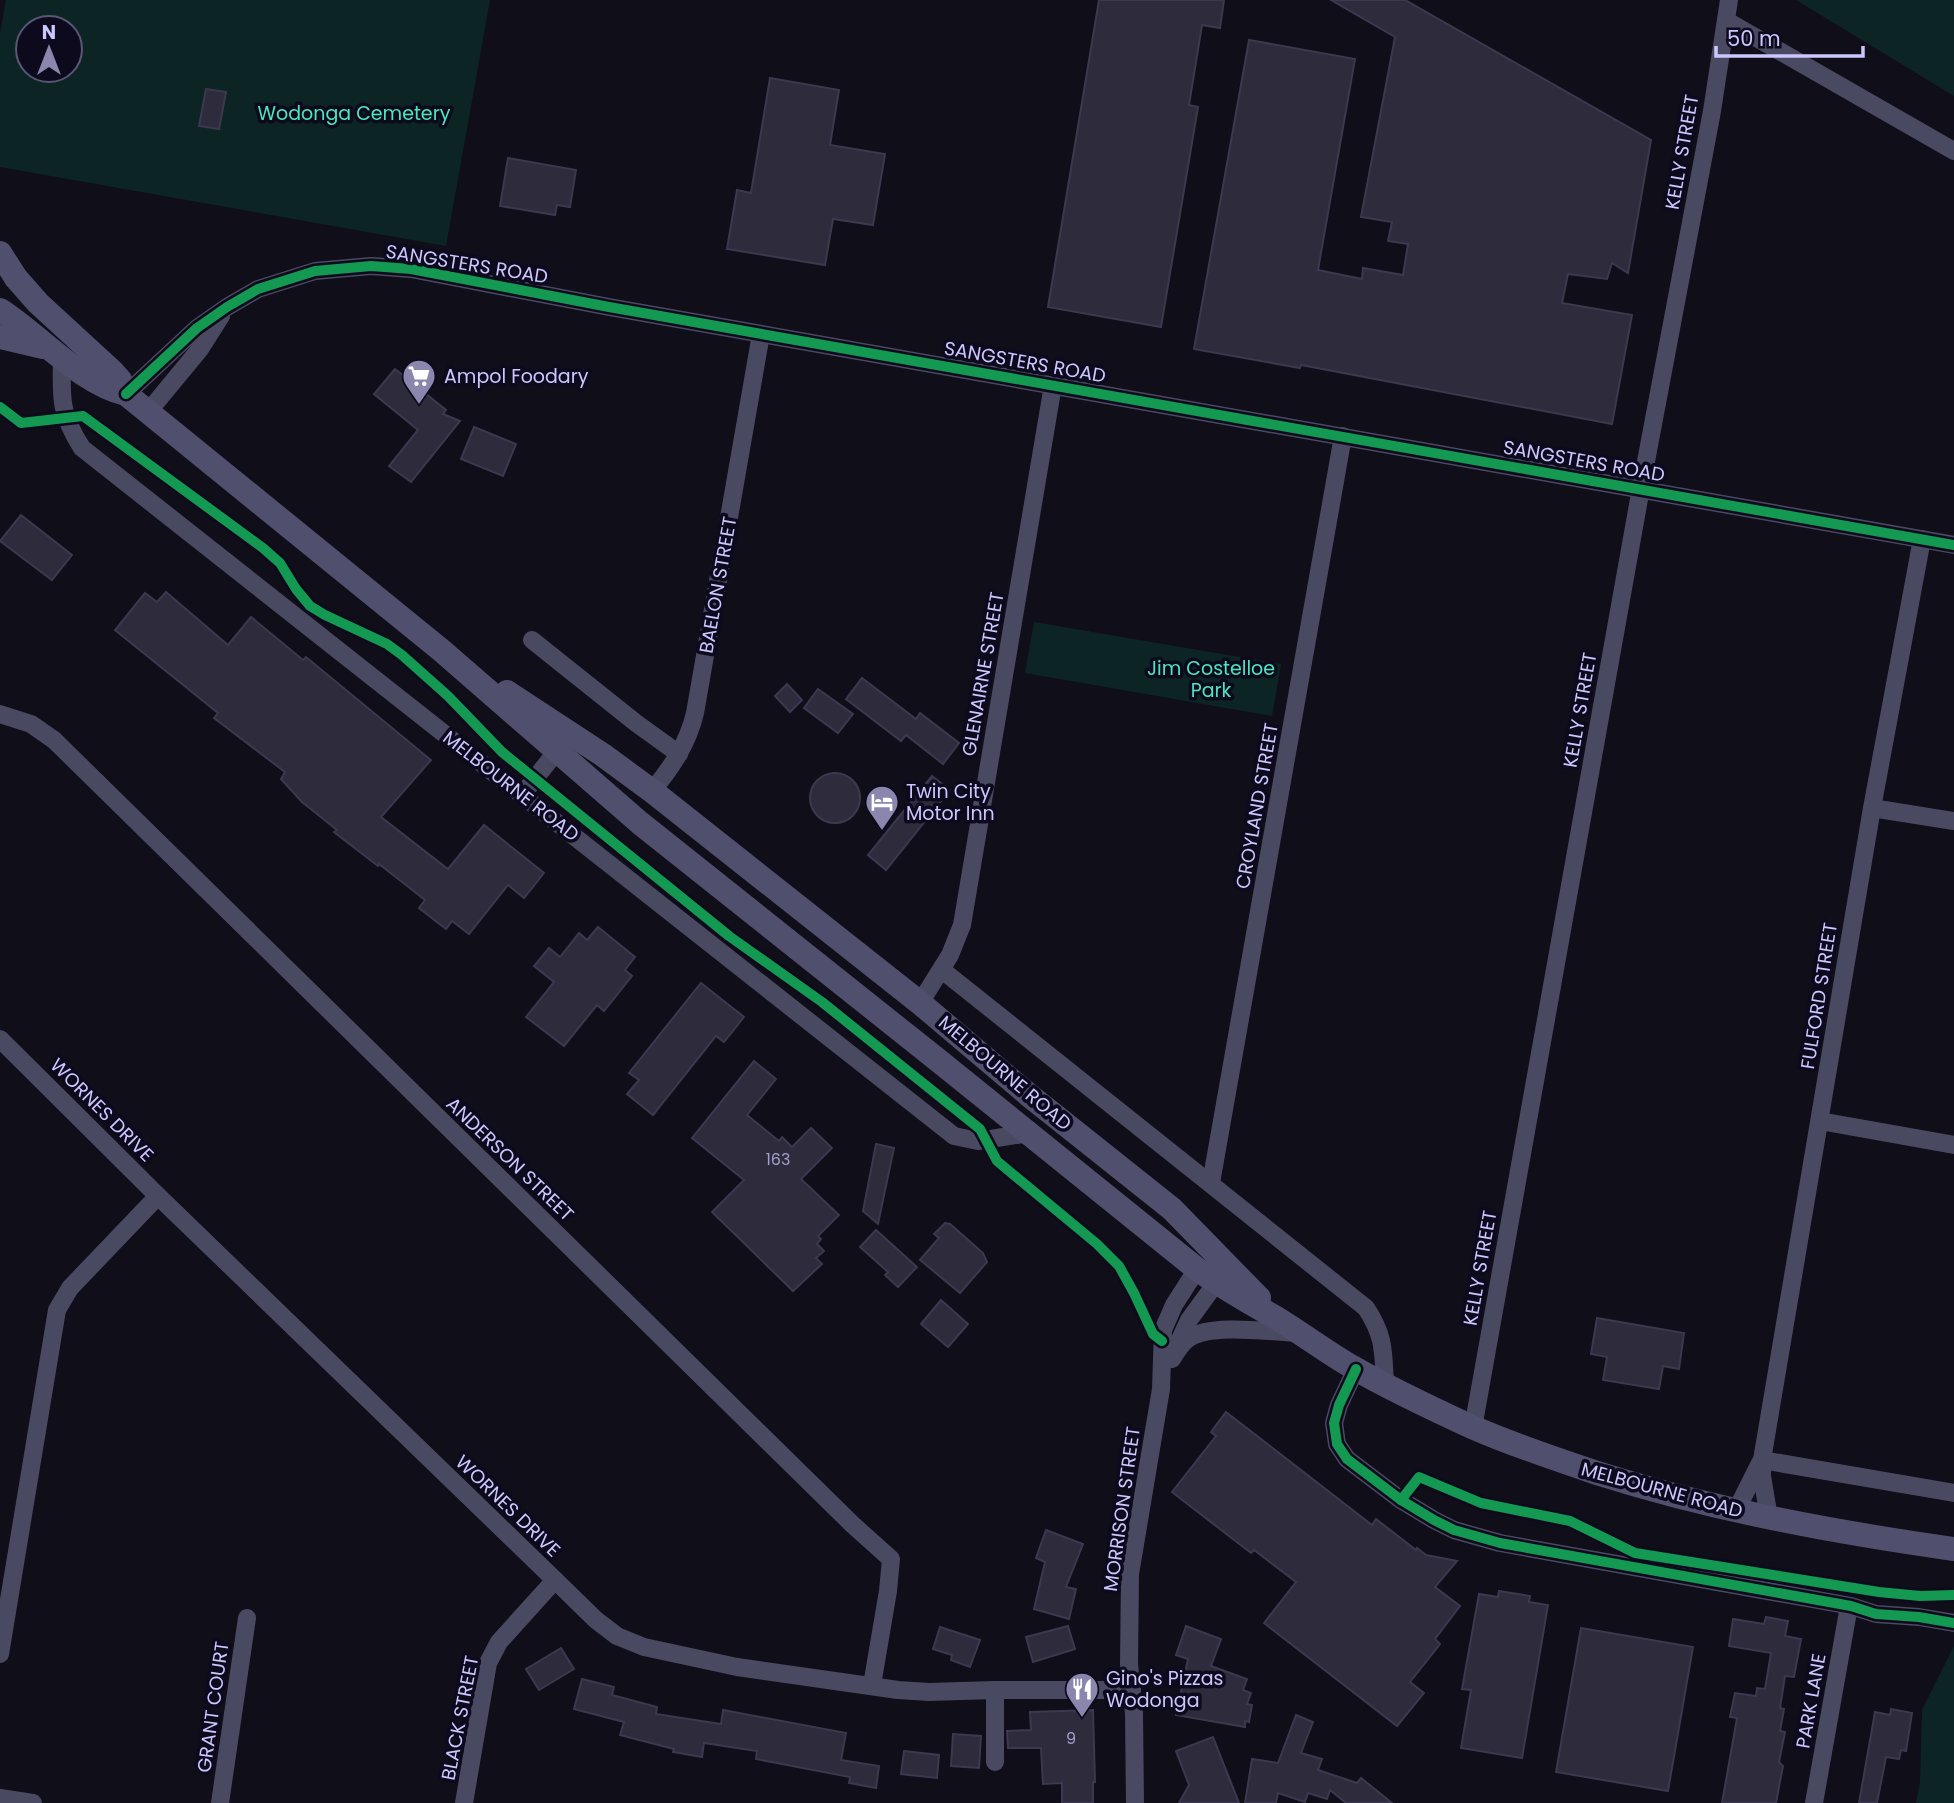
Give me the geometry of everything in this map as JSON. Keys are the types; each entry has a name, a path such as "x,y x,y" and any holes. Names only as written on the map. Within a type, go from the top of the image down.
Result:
{"main road":[{"name":"MELBOURNE ROAD","path":"0,253 25,289 112,371 120,380 126,394"},
{"name":"MELBOURNE ROAD","path":"0,310 56,354 102,385 126,394 441,650 640,823 1021,1127 1289,1327 1385,1384 1473,1427 1543,1456 1640,1486 1736,1511 1885,1540 1954,1549"},
{"path":"0,337 56,354"},
{"name":"MELBOURNE ROAD","path":"441,650 559,726 652,791 920,1003 1030,1096 1156,1195 1186,1223 1212,1270"},
{"name":"BAELON STREET","path":"640,823 652,791"},
{"path":"1021,1127 1030,1096"}],"street":[{"name":"KELLY STREET","path":"1473,1427 1729,0"},
{"path":"1727,21 1954,151"},
{"name":"SANGSTERS ROAD","path":"126,394 197,328 258,289 315,271 371,266 433,273 609,307 1954,545"},
{"name":"SANGSTERS ROAD","path":"148,412 200,349 227,307"},
{"name":"BAELON STREET","path":"652,791 679,754 689,733 699,694 761,334"},
{"name":"MELBOURNE ROAD","path":"56,354 65,418 82,448 954,1136 978,1141 1021,1127"},
{"name":"GLENAIRNE STREET","path":"920,1003 942,970 962,925 1053,385"},
{"name":"CROYLAND STREET","path":"1211,1184 1343,436"},
{"name":"FULFORD STREET","path":"1769,1518 1762,1460 1872,808 1922,540"},
{"path":"532,640 642,728 679,754"},
{"name":"ANDERSON STREET","path":"0,714 31,724 54,740 853,1525 891,1559 872,1685"},
{"path":"522,795 556,752"},
{"path":"1872,808 1954,821"},
{"name":"MELBOURNE ROAD","path":"942,970 1366,1308 1382,1340 1385,1384"},
{"name":"WORNES DRIVE","path":"0,1039 158,1196 555,1580 617,1636 644,1647 737,1667 898,1690 1132,1690"},
{"path":"1820,1121 1954,1145"},
{"path":"0,1654 57,1310 70,1288 158,1196"},
{"name":"MORRISON STREET","path":"1161,1389 1212,1270"},
{"name":"MORRISON STREET","path":"1135,1803 1134,1713 1129,1664 1130,1574 1161,1389 1163,1330 1174,1305 1212,1270"},
{"name":"MORRISON STREET","path":"1172,1359 1188,1339 1208,1331 1289,1327"},
{"path":"1356,1369 1336,1414 1334,1432 1337,1444 1347,1460 1401,1500 1442,1525 1500,1543 1849,1606 1876,1614 1954,1623"},
{"path":"1762,1460 1954,1493"},
{"name":"FULFORD STREET","path":"1736,1511 1762,1460"},
{"name":"BLACK STREET","path":"464,1803 488,1663 499,1642 555,1580"},
{"name":"PARK LANE","path":"1814,1803 1849,1606"},
{"name":"GRANT COURT","path":"220,1803 247,1618"},
{"path":"995,1690 995,1762"},
{"path":"0,1798 33,1803"}],"green space":[{"name":"Wodonga Cemetery","path":"6,0 490,0 446,246 0,167 0,33"},
{"path":"1796,0 1954,0 1954,96"},
{"name":"Jim Costelloe Park","path":"1034,622 1281,664 1272,716 1025,673"},
{"path":"1954,1646 1954,1803 1916,1803 1920,1782 1922,1710"}],"building":[{"path":"1099,0 1224,0 1220,28 1202,25 1189,105 1198,107 1161,327 1048,307"},
{"path":"1331,0 1405,0 1651,140 1628,273 1612,263 1607,279 1568,274 1562,303 1632,315 1612,424 1301,365 1300,368 1194,349 1249,40 1355,59 1318,270 1362,279 1363,268 1403,275 1408,244 1388,241 1392,222 1361,217 1395,37"},
{"path":"770,78 839,90 830,145 885,154 873,225 833,219 825,265 727,249 737,190 751,193"},
{"path":"206,89 226,92 219,129 199,126"},
{"path":"508,158 576,170 570,207 557,205 555,215 500,206"},
{"name":"Ampol Foodary","path":"395,369 446,410 443,414 460,421 411,482 389,466 418,430 374,394"},
{"path":"474,427 516,444 503,476 461,459"},
{"path":"21,515 72,555 52,580 0,541"},
{"path":"166,592 228,645 251,617 303,660 306,657 431,760 381,817 448,869 484,825 544,873 524,898 508,885 469,934 452,921 446,929 419,908 425,900 334,832 337,830 302,802 281,779 285,772 214,718 218,713 115,630 145,593 157,602"},
{"path":"862,678 916,719 920,713 959,743 943,764 906,735 901,741 846,699"},
{"path":"787,684 802,700 790,712 775,696"},
{"path":"818,689 853,714 838,733 804,708"},
{"path":"835,773 852,781 860,798 852,815 835,823 818,815 810,798 818,781"},
{"path":"932,776 950,790 886,870 868,855"},
{"path":"598,927 635,957 625,970 632,976 604,1011 597,1005 564,1046 526,1017 554,982 534,966 549,948 560,957 579,933 587,940"},
{"path":"701,983 744,1017 724,1042 716,1036 653,1115 627,1094 639,1080 629,1073"},
{"path":"754,1061 776,1079 747,1115 779,1141 782,1137 792,1147 811,1128 832,1148 801,1179 839,1215 818,1236 821,1239 817,1244 824,1251 816,1258 822,1264 793,1291 712,1212 744,1180 692,1138"},
{"path":"876,1144 894,1148 878,1224 863,1211"},
{"path":"945,1223 950,1224 983,1253 987,1262 960,1293 920,1260 939,1238 934,1234"},
{"path":"876,1230 917,1267 898,1287 885,1275 888,1272 860,1247"},
{"path":"941,1300 968,1324 948,1347 921,1324"},
{"path":"1597,1318 1684,1333 1679,1369 1663,1366 1659,1389 1603,1380 1607,1357 1591,1354"},
{"path":"1226,1412 1372,1525 1376,1519 1416,1550 1417,1548 1426,1555 1457,1561 1435,1587 1460,1606 1435,1639 1440,1644 1410,1682 1424,1693 1397,1726 1264,1623 1296,1582 1254,1550 1251,1553 1172,1492 1216,1436 1211,1432"},
{"path":"1046,1530 1083,1544 1066,1587 1076,1589 1069,1619 1034,1609 1045,1562 1036,1558"},
{"path":"1499,1591 1530,1596 1529,1602 1548,1605 1522,1758 1461,1748 1471,1690 1462,1689 1479,1594 1498,1597"},
{"path":"1766,1617 1788,1621 1785,1636 1801,1639 1794,1677 1785,1676 1780,1708 1784,1709 1780,1731 1785,1732 1779,1762 1783,1766 1776,1803 1722,1803 1737,1718 1730,1717 1735,1693 1756,1696 1757,1688 1765,1689 1771,1653 1729,1646 1733,1619 1764,1624"},
{"path":"1068,1626 1075,1649 1033,1662 1026,1637"},
{"path":"1186,1626 1221,1639 1211,1666 1247,1679 1243,1690 1251,1693 1247,1704 1252,1705 1249,1722 1245,1721 1245,1727 1176,1715 1188,1659 1176,1655"},
{"path":"940,1627 980,1640 970,1667 951,1660 952,1655 933,1649"},
{"path":"1581,1628 1693,1647 1668,1791 1556,1772"},
{"path":"561,1648 574,1669 539,1690 526,1669"},
{"path":"582,1679 614,1687 612,1695 657,1707 656,1714 721,1724 723,1710 846,1733 841,1760 879,1766 876,1788 849,1783 850,1777 756,1759 757,1751 704,1743 702,1757 673,1752 674,1749 620,1735 624,1722 574,1709"},
{"path":"1891,1709 1912,1713 1906,1751 1901,1750 1899,1759 1886,1757 1877,1803 1859,1803 1875,1712 1890,1715"},
{"path":"1093,1710 1093,1803 1062,1803 1062,1783 1043,1784 1041,1748 1008,1748 1007,1731 1031,1730 1030,1712"},
{"path":"1296,1715 1313,1722 1301,1753 1322,1759 1318,1770 1357,1783 1361,1778 1392,1803 1346,1803 1330,1790 1327,1799 1308,1793 1305,1802 1278,1793 1276,1803 1245,1803 1252,1759 1278,1763"},
{"path":"953,1734 981,1736 979,1768 951,1766"},
{"path":"1213,1737 1239,1803 1179,1803 1189,1785 1176,1751"},
{"path":"904,1751 939,1755 937,1778 901,1774"}],"cycle path":[{"path":"126,394 197,328 258,289 315,271 371,266 411,269 609,307 1954,545"},
{"path":"0,407 21,423 83,416 263,548 280,563 310,606 387,644 402,655 448,696 502,752 729,936 822,1002 980,1129 997,1161 1097,1244 1119,1266 1153,1334 1162,1341"},
{"path":"1356,1369 1339,1405 1334,1423 1337,1444 1347,1459 1401,1500 1454,1530 1500,1543 1851,1606 1876,1614 1954,1623"},
{"path":"1401,1500 1419,1477 1481,1503 1570,1521 1635,1553 1879,1592 1920,1596 1954,1595"}],"place":[{"name":"Ampol Foodary","path":"419,406"},
{"name":"Twin City Motor Inn","path":"882,832"},
{"name":"Gino's Pizzas Wodonga","path":"1082,1719"}]}
